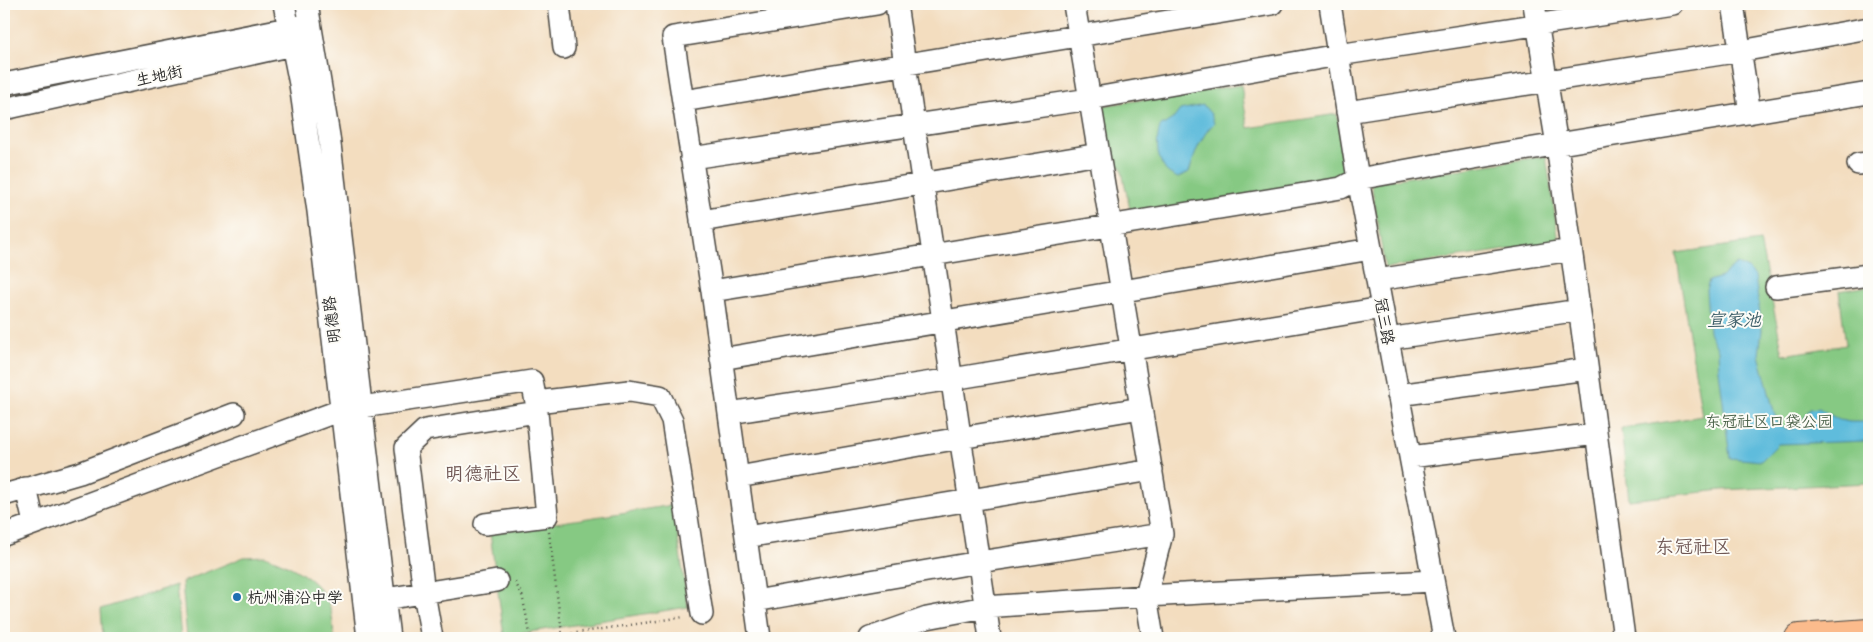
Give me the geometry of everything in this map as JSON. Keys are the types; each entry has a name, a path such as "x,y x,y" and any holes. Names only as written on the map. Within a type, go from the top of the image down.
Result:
{"main road":[{"path":"1799,638 1869,633"}],"street":[{"name":"明德路","path":"284,4 300,84 318,211 385,599 389,638"},
{"path":"559,4 564,48"},
{"path":"760,638 712,290 673,37 810,9 877,4"},
{"path":"896,4 990,638"},
{"path":"1074,4 1162,534 1146,596 1153,638"},
{"path":"683,101 1272,4"},
{"name":"冠三路","path":"1330,4 1358,179 1444,638"},
{"path":"1534,4 1557,145 1624,638"},
{"path":"692,158 1090,99 1338,55 1672,4"},
{"path":"1733,4 1750,113"},
{"name":"明德路","path":"310,23 329,136 368,638"},
{"name":"生地街","path":"4,109 291,37 310,23"},
{"path":"1347,112 1741,51 1869,28"},
{"name":"生地街","path":"4,84 291,37"},
{"path":"712,290 1341,188 1358,179 1869,93"},
{"path":"701,221 1099,154"},
{"path":"721,359 1371,249"},
{"path":"1377,280 1571,250"},
{"path":"1776,287 1869,275"},
{"path":"729,413 952,379 1382,308"},
{"path":"1388,339 1579,310"},
{"path":"1398,395 1587,368"},
{"path":"4,534 351,408 532,381 537,407 547,516 485,524"},
{"path":"432,638 424,593 406,448 425,430 537,407 629,391 660,396 672,420 702,614"},
{"path":"738,478 960,438 1142,408"},
{"path":"4,494 80,473 234,414"},
{"path":"1410,457 1596,434"},
{"path":"746,537 1152,470"},
{"path":"26,488 34,523"},
{"path":"755,601 979,562 1162,534"},
{"path":"870,638 927,618 985,607 1146,596 1433,581"},
{"path":"385,599 497,582"}],"path":[{"path":"547,516 562,634"},
{"path":"497,582 514,580 522,595 531,638"},
{"path":"542,638 702,614"}],"green space":[{"path":"1241,85 1248,128 1337,114 1349,175 1339,181 1131,214 1121,167 1111,168 1101,106"},
{"path":"1546,156 1559,242 1385,268 1371,183"},
{"name":"东冠社区口袋公园","path":"1760,241 1783,355 1846,345 1839,291 1869,286 1869,483 1722,490 1629,500 1621,429 1702,416 1676,253"},
{"path":"673,505 688,607 504,636 490,533"},
{"path":"265,556 295,569 314,583 321,591 331,611 334,638 187,638 182,582 244,557"},
{"path":"176,585 181,638 103,638 101,609"}],"water":[{"path":"1203,105 1211,114 1214,123 1202,140 1189,172 1178,178 1166,170 1158,154 1157,143 1160,127 1174,118 1180,110"},
{"name":"宣家池","path":"1737,264 1748,269 1755,276 1762,330 1759,355 1776,419 1781,427 1787,429 1796,428 1810,409 1819,408 1839,420 1869,422 1869,441 1778,444 1761,461 1730,458 1718,350 1709,332 1706,290 1709,281 1721,277"}],"place":[{"name":"杭州浦沿中学","path":"237,597"}],"district":[{"name":"明德社区","path":"483,473"},
{"name":"东冠社区","path":"1693,546"}]}
